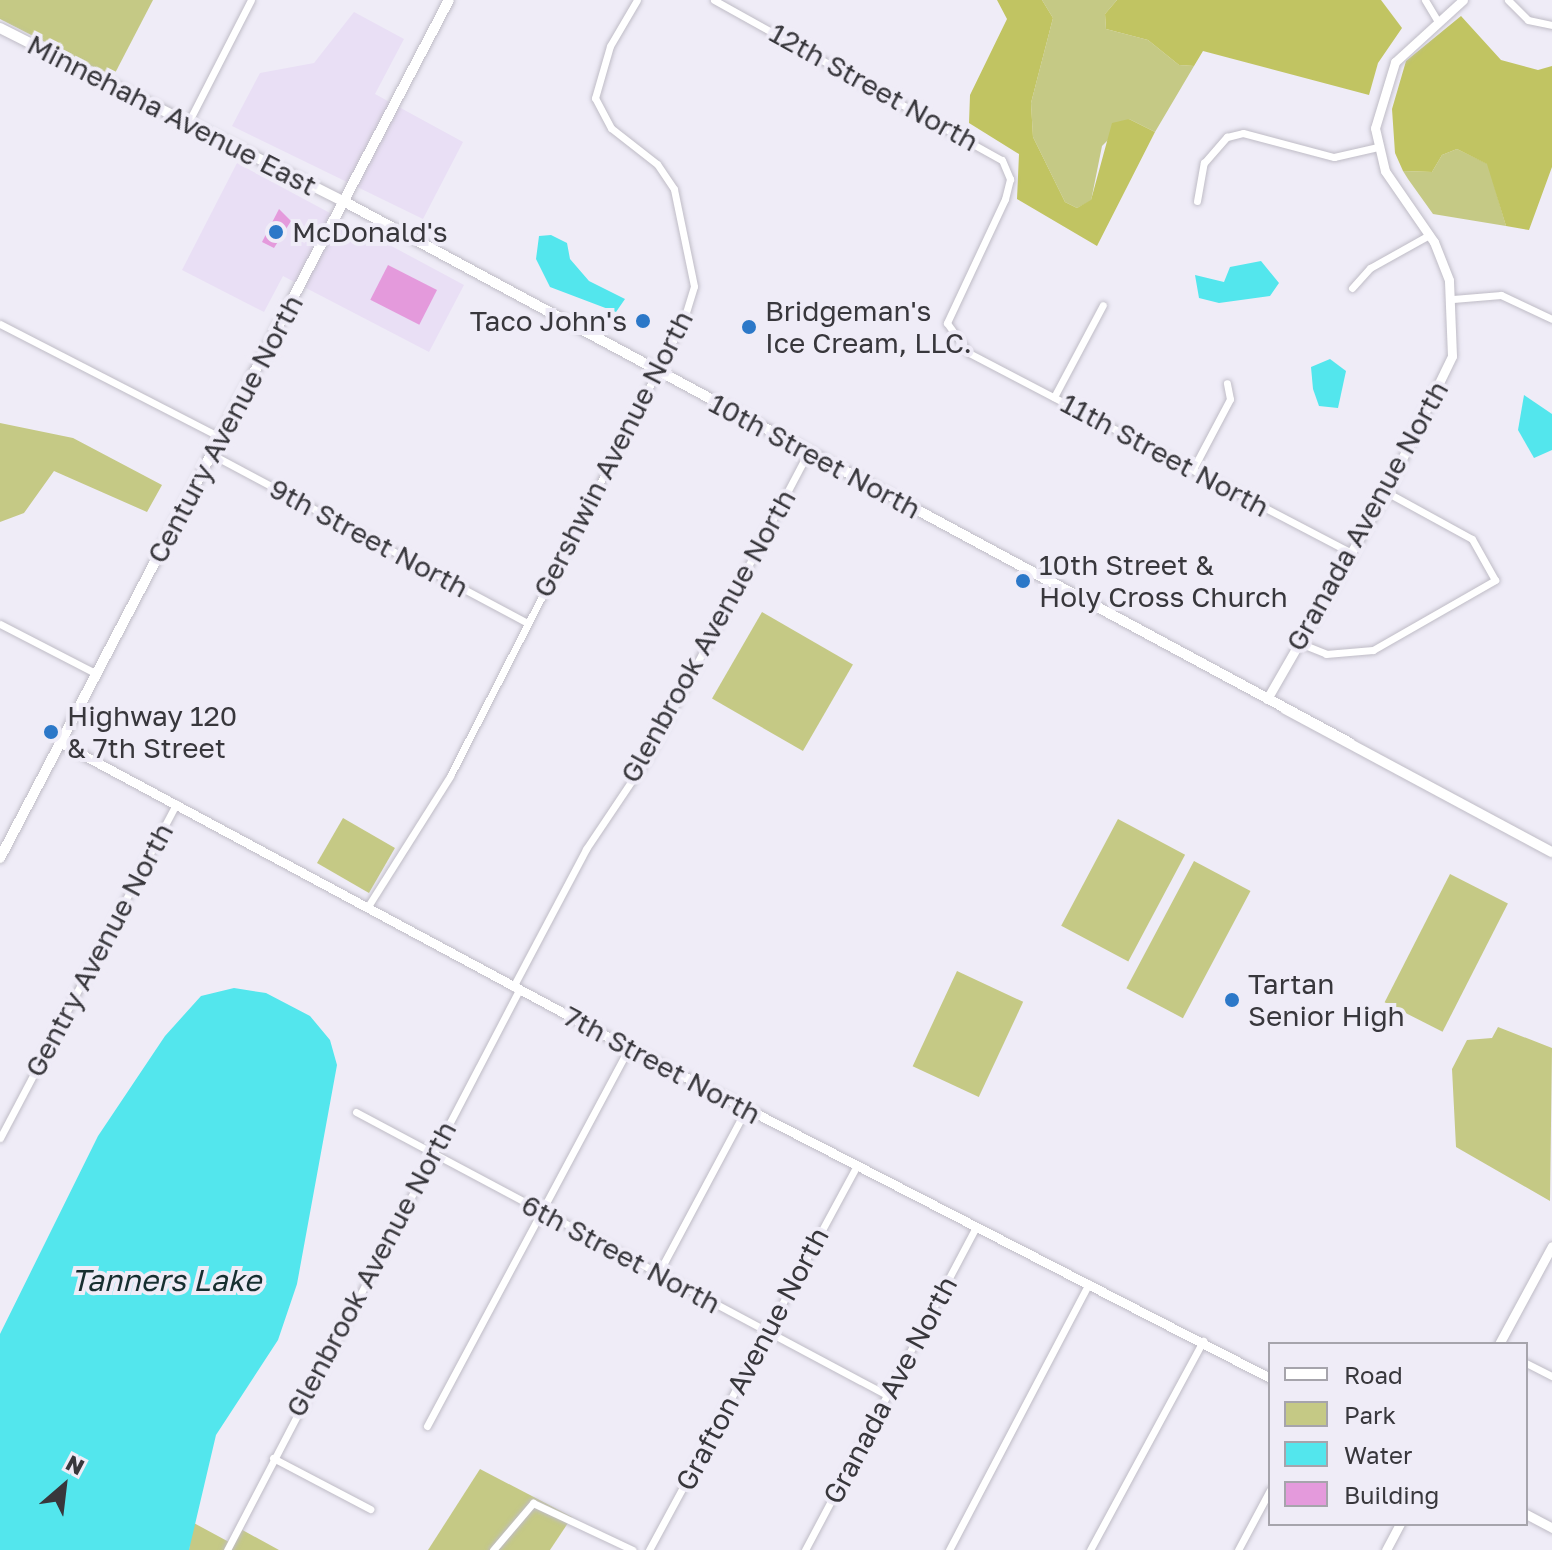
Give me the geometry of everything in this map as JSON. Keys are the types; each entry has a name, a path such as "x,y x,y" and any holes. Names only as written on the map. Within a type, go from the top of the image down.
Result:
{"main road":[{"name":"Century Avenue North","path":"0,858 449,0"},
{"name":"Minnehaha Avenue East","path":"0,28 345,202"},
{"name":"10th Street North","path":"345,202 1552,852"}],"street":[{"path":"188,123 251,0"},
{"name":"Gershwin Avenue North","path":"367,908 450,776 654,369 684,319 692,265 674,189 657,164 611,128 595,98 605,59 637,0"},
{"name":"12th Street North","path":"714,0 992,151 1010,179 1005,199 947,323 977,357"},
{"path":"732,10 737,0"},
{"path":"1425,0 1437,20"},
{"name":"Granada Avenue North","path":"1267,699 1297,642 1353,554 1441,388 1452,356 1453,299 1429,235 1385,171 1375,128 1395,62 1437,20 1463,0"},
{"path":"1508,0 1528,20 1552,25"},
{"path":"1197,201 1204,163 1227,137 1243,133 1334,157 1378,147"},
{"path":"1352,288 1370,268 1429,235"},
{"path":"1453,299 1501,295 1552,319"},
{"path":"1054,397 1103,305"},
{"path":"0,324 220,437"},
{"name":"11th Street North","path":"977,357 1353,554"},
{"path":"1193,469 1230,399 1227,383"},
{"name":"Glenbrook Avenue North","path":"227,1550 586,849 647,758 808,452"},
{"name":"9th Street North","path":"211,454 528,623"},
{"path":"1297,642 1326,654 1373,650 1495,580 1472,539 1386,492"},
{"path":"0,624 95,673"},
{"name":"7th Street North","path":"59,742 516,989 975,1229 1089,1283 1268,1377"},
{"name":"Gentry Avenue North","path":"0,1138 176,804"},
{"path":"427,1426 629,1048"},
{"path":"658,1274 746,1109"},
{"name":"6th Street North","path":"356,1112 887,1395"},
{"name":"Grafton Avenue North","path":"649,1550 856,1167"},
{"name":"Granada Ave North","path":"805,1550 975,1229"},
{"path":"1500,1342 1552,1246"},
{"path":"949,1550 1089,1283"},
{"path":"1090,1550 1203,1341"},
{"path":"1528,1364 1552,1376"},
{"path":"273,1458 370,1509"},
{"path":"1238,1550 1268,1494"},
{"path":"493,1550 527,1506 549,1505 633,1550"},
{"path":"1528,1515 1552,1528"},
{"path":"1386,1550 1399,1526"}],"shaded area":[{"path":"997,0 1042,0 1053,18 1031,103 1033,137 1065,202 1077,208 1091,200 1112,123 1129,119 1155,132 1097,246 1017,199 1019,154 969,123 970,95 1007,19"},
{"path":"1117,0 1381,0 1402,28 1378,63 1369,95 1203,51 1194,66 1179,65 1148,40 1106,29 1105,14"},
{"path":"354,12 404,39 375,94 463,142 423,219 232,126 260,73 314,63"},
{"path":"1461,16 1501,60 1538,70 1552,66 1552,167 1529,230 1506,226 1487,164 1457,149 1442,155 1432,172 1403,171 1395,153 1392,109 1406,61"},
{"path":"237,163 464,285 429,352 283,276 264,312 182,270"}],"green space":[{"path":"0,0 153,0 113,77 0,19"},
{"path":"1042,0 1117,0 1105,14 1106,29 1148,40 1179,65 1194,66 1155,132 1129,119 1102,146 1091,201 1077,208 1065,202 1033,137 1031,103 1053,18"},
{"path":"1457,149 1488,164 1506,226 1433,214 1403,171 1432,172 1442,155"},
{"path":"0,423 73,438 162,485 147,512 54,471 24,513 0,522"},
{"path":"762,612 853,664 803,751 712,699"},
{"path":"343,818 395,848 369,893 317,863"},
{"path":"1118,819 1185,855 1128,962 1061,926"},
{"path":"1194,861 1251,891 1183,1018 1126,988"},
{"path":"1450,874 1508,904 1443,1032 1385,1002"},
{"path":"957,971 1023,1002 979,1097 913,1066"},
{"path":"1498,1027 1552,1048 1550,1201 1456,1147 1452,1069 1467,1040 1492,1038"},
{"path":"480,1469 572,1517 550,1550 428,1550"},
{"path":"192,1522 229,1542 237,1527 279,1550 189,1550"}],"water":[{"path":"551,235 567,243 570,259 589,281 625,299 616,312 550,287 536,259 539,236"},
{"path":"1261,261 1279,283 1270,296 1219,303 1199,298 1195,275 1224,282 1230,267"},
{"path":"1330,359 1346,371 1338,408 1319,406 1313,389 1311,367"},
{"path":"1524,395 1552,414 1552,450 1534,458 1518,430"},
{"name":"Tanners Lake","path":"234,988 266,993 310,1016 330,1040 337,1065 297,1284 278,1340 216,1435 189,1550 0,1550 0,1334 98,1136 165,1036 201,996"}],"building":[{"name":"McDonald's","path":"279,209 291,221 274,248 262,242"},
{"path":"388,265 437,290 419,325 370,300"}],"place":[{"name":"McDonald's","path":"276,232"},
{"name":"Taco John's","path":"643,321"},
{"name":"Bridgeman's Ice Cream, LLC.","path":"749,327"},
{"name":"10th Street & Holy Cross Church","path":"1023,581"},
{"name":"Highway 120 & 7th Street","path":"51,732"},
{"name":"Tartan Senior High","path":"1232,1000"}]}
